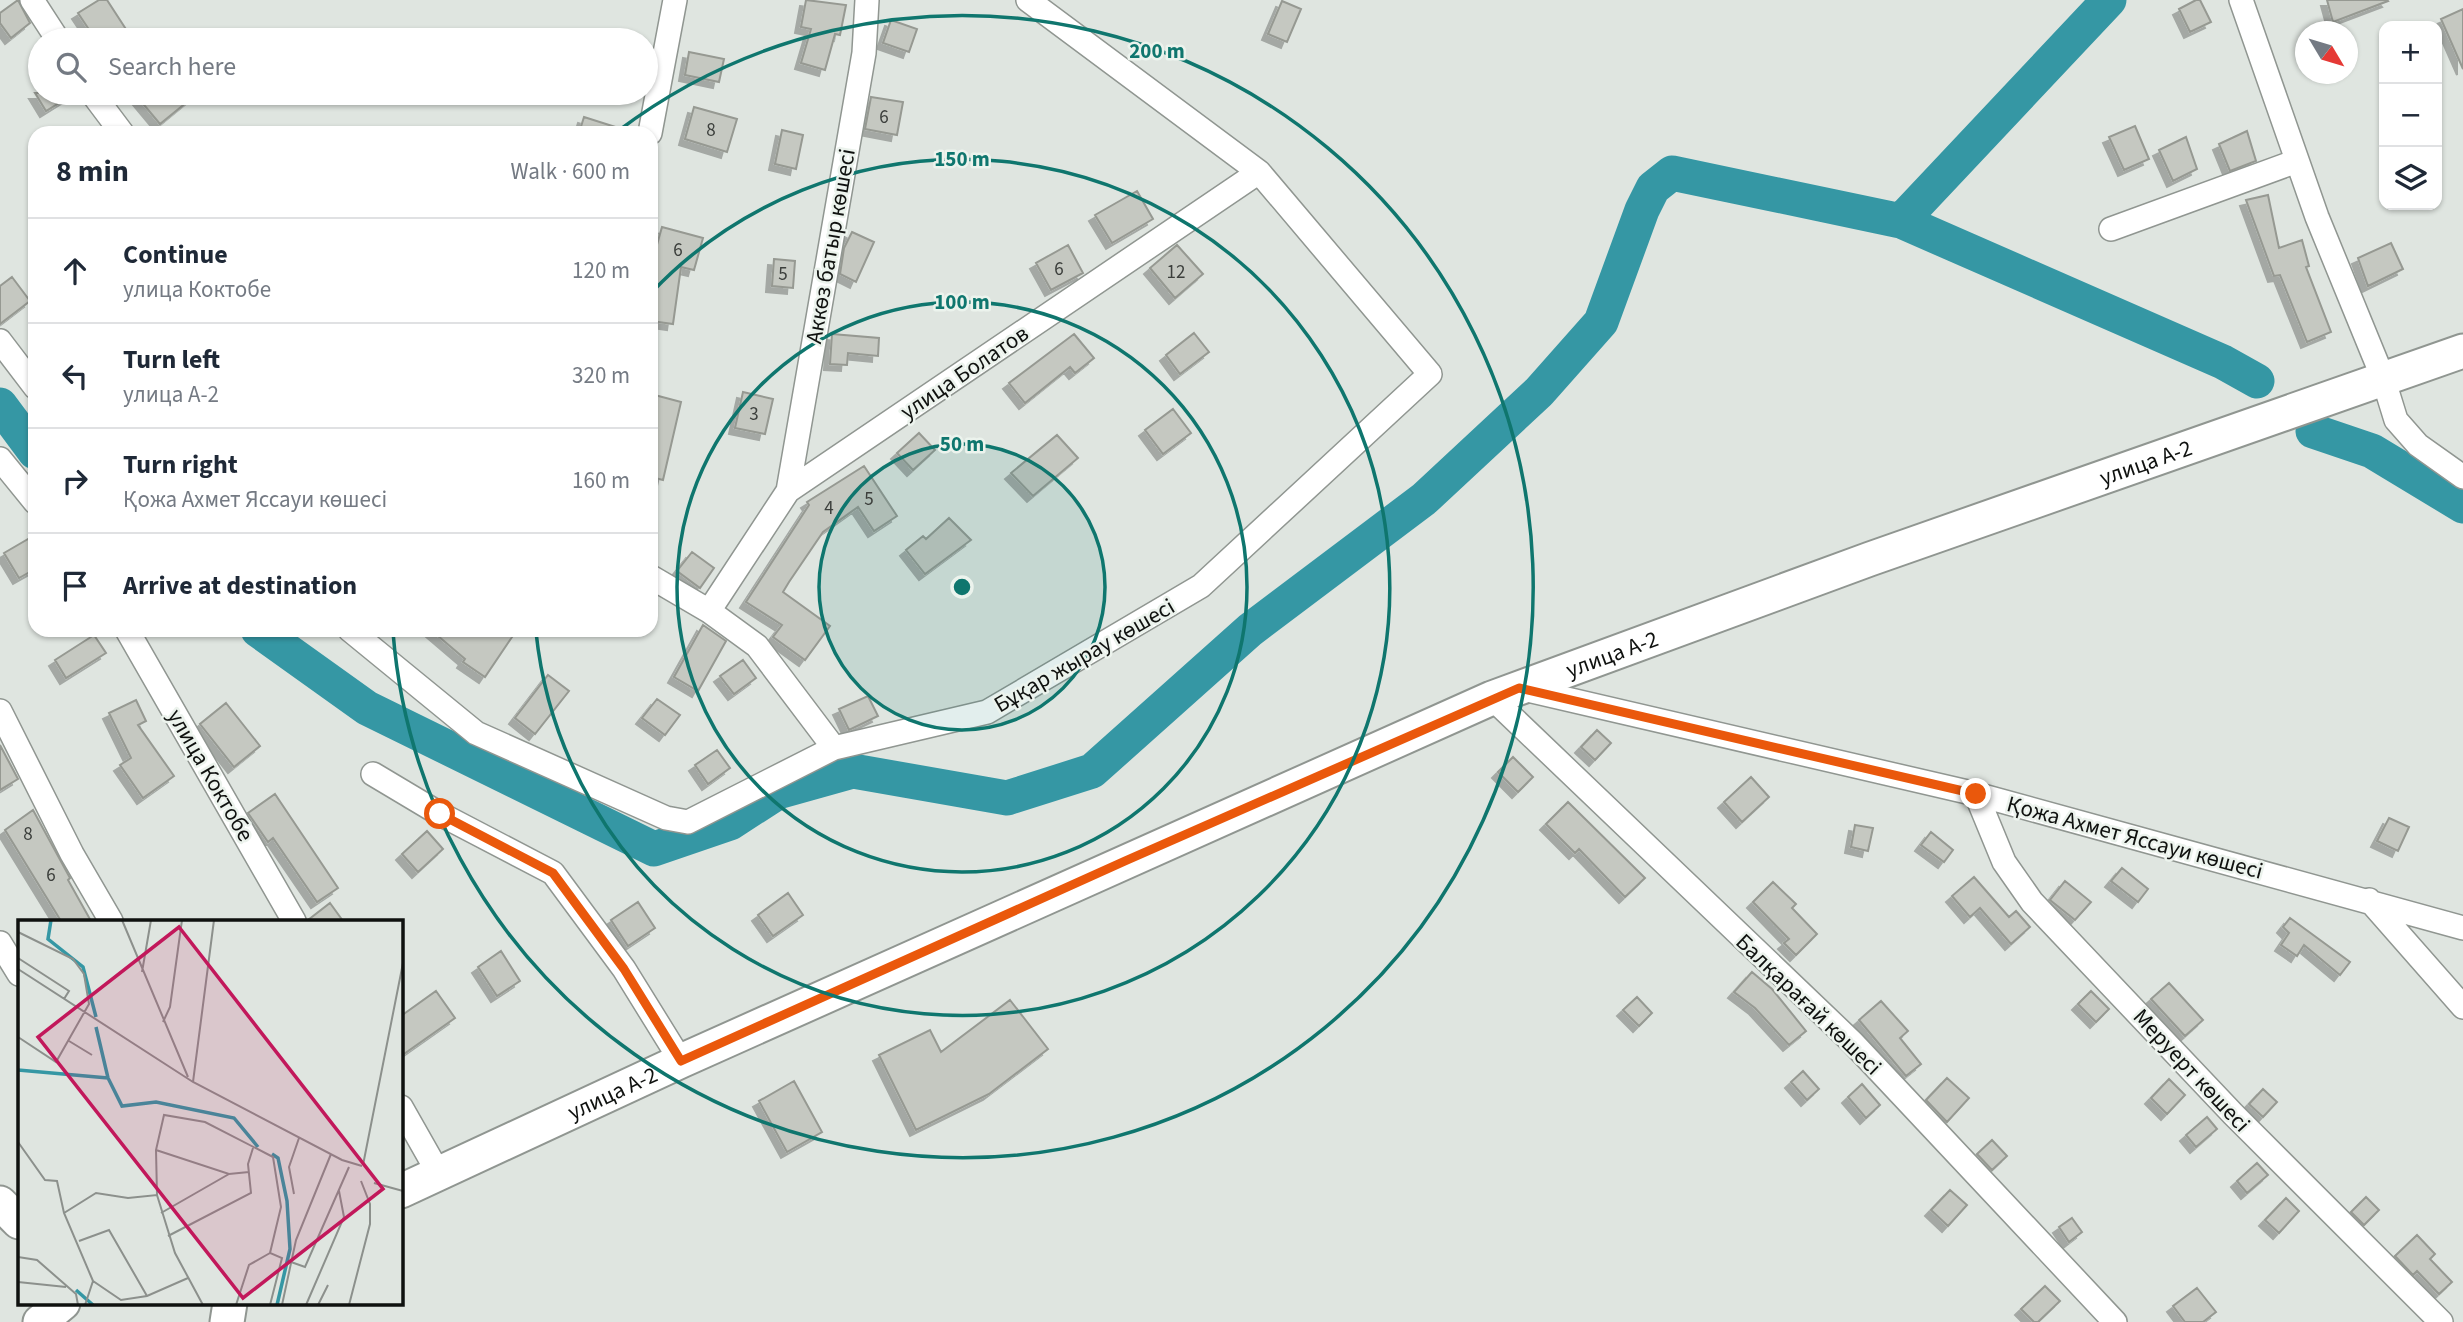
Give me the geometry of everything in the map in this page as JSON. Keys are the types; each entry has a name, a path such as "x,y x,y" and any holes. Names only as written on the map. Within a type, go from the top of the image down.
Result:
{"main road":[{"name":"улица А-2","path":"402,1191 681,1061 1505,693 1844,568 2463,351"},
{"path":"0,1182 18,1188"},
{"path":"0,1203 18,1221"},
{"path":"40,1322 62,1304"},
{"path":"74,1304 75,1322"}],"street":[{"path":"32,0 50,28"},
{"path":"658,90 675,0"},
{"name":"Аккөз батыр көшесі","path":"788,491 864,53 867,0"},
{"path":"1028,0 1259,172"},
{"path":"2241,0 2316,217 2384,378 2396,420 2418,445 2463,477"},
{"path":"101,105 117,126"},
{"path":"651,126 655,105"},
{"path":"2111,229 2297,161"},
{"name":"улица Болатов","path":"709,611 788,491 1259,172"},
{"name":"Бұқар жырау көшесі","path":"359,637 476,733 666,818 688,822 834,748 987,712 1201,586 1430,374 1259,172"},
{"path":"0,341 28,378"},
{"path":"0,459 28,493"},
{"path":"658,581 709,611 757,646 834,748"},
{"name":"улица Коктобе","path":"131,637 293,920"},
{"name":"Қожа Ахмет Яссауи көшесі","path":"1505,693 1976,794 2463,928"},
{"name":"Балқарағай көшесі","path":"1505,693 1853,1043 2115,1322"},
{"path":"0,710 72,854 110,920"},
{"path":"373,774 440,814 553,873 624,969 681,1061"},
{"name":"Меруерт көшесі","path":"1976,794 2004,862 2032,902 2233,1114 2441,1322"},
{"path":"2369,900 2463,1007"},
{"path":"0,943 18,972"},
{"path":"402,1109 439,1174"}],"building":[{"path":"18,0 30,23 11,38 0,23 0,13"},
{"path":"99,0 107,0 125,28 88,28 78,13"},
{"path":"806,0 846,5 840,35 835,34 825,70 801,63 811,29 801,27"},
{"path":"2200,0 2211,22 2190,32 2179,9"},
{"path":"2327,0 2388,1 2336,21 2333,21"},
{"path":"1282,1 1301,9 1287,42 1268,34"},
{"path":"2463,9 2463,69 2442,21 2441,19"},
{"path":"891,20 917,29 909,52 883,43"},
{"path":"689,52 724,59 719,82 685,75"},
{"path":"871,97 903,102 897,135 865,129"},
{"path":"42,105 56,105 46,111"},
{"path":"144,105 183,105 160,124"},
{"path":"694,107 737,119 727,152 685,139"},
{"path":"584,117 612,126 581,126"},
{"path":"2135,126 2149,159 2124,170 2109,137"},
{"path":"782,130 803,135 796,169 775,164"},
{"path":"2247,131 2256,161 2230,171 2219,144"},
{"path":"2186,137 2197,169 2173,181 2159,150"},
{"path":"1137,191 1153,219 1112,243 1095,215"},
{"path":"2268,195 2279,248 2302,240 2309,266 2306,267 2331,332 2307,342 2280,275 2274,276 2246,200"},
{"path":"662,227 703,238 694,270 681,267 673,324 658,322 658,241"},
{"path":"852,232 874,242 856,282 840,274 844,248"},
{"path":"2391,243 2403,269 2368,286 2358,258"},
{"path":"1068,245 1083,273 1051,290 1036,263"},
{"path":"1177,245 1203,274 1175,298 1150,268"},
{"path":"774,259 795,261 793,288 772,286"},
{"path":"12,277 28,298 28,303 0,324 0,286"},
{"path":"1194,333 1209,352 1180,374 1166,355"},
{"path":"832,334 879,338 878,356 848,353 847,365 830,364"},
{"path":"1074,334 1094,358 1075,373 1070,367 1025,403 1009,383"},
{"path":"743,392 773,399 765,434 735,428"},
{"path":"658,396 681,402 663,480 658,479"},
{"path":"1173,409 1191,433 1163,454 1145,430"},
{"path":"919,433 935,450 913,470 897,453"},
{"path":"1057,435 1078,458 1033,496 1011,473"},
{"path":"864,466 897,516 874,531 858,507 823,532 789,582 783,592 830,626 805,660 773,637 782,625 746,602 809,505 807,502"},
{"path":"949,518 971,540 925,574 906,550 923,536 926,539"},
{"path":"28,539 28,573 19,578 4,553"},
{"path":"692,552 714,568 700,588 677,571"},
{"path":"703,625 726,641 698,691 674,677"},
{"path":"91,637 95,637 106,653 66,678 55,660"},
{"path":"439,637 512,637 485,677 463,662 465,659"},
{"path":"743,660 756,678 734,694 720,676"},
{"path":"548,675 569,691 535,734 515,718"},
{"path":"868,696 878,716 849,730 839,709"},
{"path":"657,699 680,715 665,735 642,718"},
{"path":"136,700 146,721 138,725 174,776 143,798 120,765 131,758 109,713"},
{"path":"226,703 260,746 234,767 200,724"},
{"path":"1597,730 1611,743 1595,760 1581,747"},
{"path":"0,745 18,779 0,790"},
{"path":"717,750 730,768 708,784 695,765"},
{"path":"1513,757 1533,777 1518,792 1498,772"},
{"path":"1751,777 1769,797 1742,822 1724,802"},
{"path":"275,794 338,888 317,902 273,838 268,842 248,813"},
{"path":"1568,802 1645,878 1625,897 1579,849 1575,853 1546,824"},
{"path":"33,810 90,920 60,920 5,830"},
{"path":"2389,818 2409,827 2398,851 2377,841"},
{"path":"1855,825 1873,828 1868,851 1851,847"},
{"path":"427,831 443,849 418,872 402,854"},
{"path":"1931,832 1953,850 1944,862 1921,845"},
{"path":"2122,868 2148,889 2138,902 2111,881"},
{"path":"1974,877 2009,917 2016,911 2030,927 2011,944 1980,908 1970,917 1952,896"},
{"path":"2065,881 2091,902 2075,920 2050,900"},
{"path":"1773,882 1796,904 1792,908 1817,934 1796,955 1784,943 1789,939 1753,902"},
{"path":"788,893 803,915 773,936 758,915"},
{"path":"638,902 655,928 628,946 611,920"},
{"path":"330,903 342,920 308,920"},
{"path":"2290,918 2350,962 2340,975 2304,945 2297,956 2281,945 2289,933 2283,927"},
{"path":"501,951 520,981 497,996 478,967"},
{"path":"1752,972 1772,989 1806,1031 1789,1045 1755,1008 1734,992"},
{"path":"2169,983 2203,1020 2185,1036 2151,999"},
{"path":"436,991 455,1018 402,1055 402,1015"},
{"path":"2091,991 2109,1009 2096,1022 2078,1004"},
{"path":"1637,997 1652,1013 1639,1026 1623,1010"},
{"path":"1010,1000 1048,1049 989,1094 916,1130 879,1055 930,1030 941,1052"},
{"path":"1881,1001 1908,1031 1900,1038 1921,1064 1906,1076 1859,1020"},
{"path":"1803,1071 1819,1089 1807,1100 1791,1082"},
{"path":"1947,1078 1969,1098 1947,1122 1926,1100"},
{"path":"2169,1079 2185,1095 2167,1114 2151,1098"},
{"path":"794,1081 822,1132 787,1152 759,1101"},
{"path":"1862,1084 1880,1105 1866,1118 1848,1097"},
{"path":"2263,1089 2277,1102 2263,1117 2249,1104"},
{"path":"2207,1117 2217,1129 2196,1147 2186,1135"},
{"path":"1992,1140 2007,1156 1992,1170 1977,1154"},
{"path":"2257,1163 2268,1175 2247,1193 2237,1181"},
{"path":"1950,1190 1967,1205 1948,1226 1931,1210"},
{"path":"2366,1197 2379,1210 2364,1225 2351,1212"},
{"path":"2286,1198 2299,1211 2279,1233 2265,1220"},
{"path":"2072,1218 2082,1232 2069,1242 2059,1227"},
{"path":"2417,1235 2435,1254 2430,1259 2452,1282 2439,1294 2417,1271 2413,1275 2395,1256"},
{"path":"2045,1286 2060,1301 2038,1322 2034,1322 2021,1309"},
{"path":"2197,1288 2216,1312 2203,1322 2185,1322 2173,1306"}],"waterway":[{"path":"1901,221 2109,0"},
{"path":"268,637 367,708 654,849 730,823 778,792 853,771 1007,798 1092,771 1250,630 1424,499 1539,392 1601,322 1642,210 1653,188 1672,173 1901,221 2223,362 2257,381"},
{"path":"0,405 28,443"},
{"path":"2313,431 2372,451 2463,506"}],"route":[{"path":"440,814 553,873 624,969 681,1061 1125,861 1519,688 1976,794"}]}
